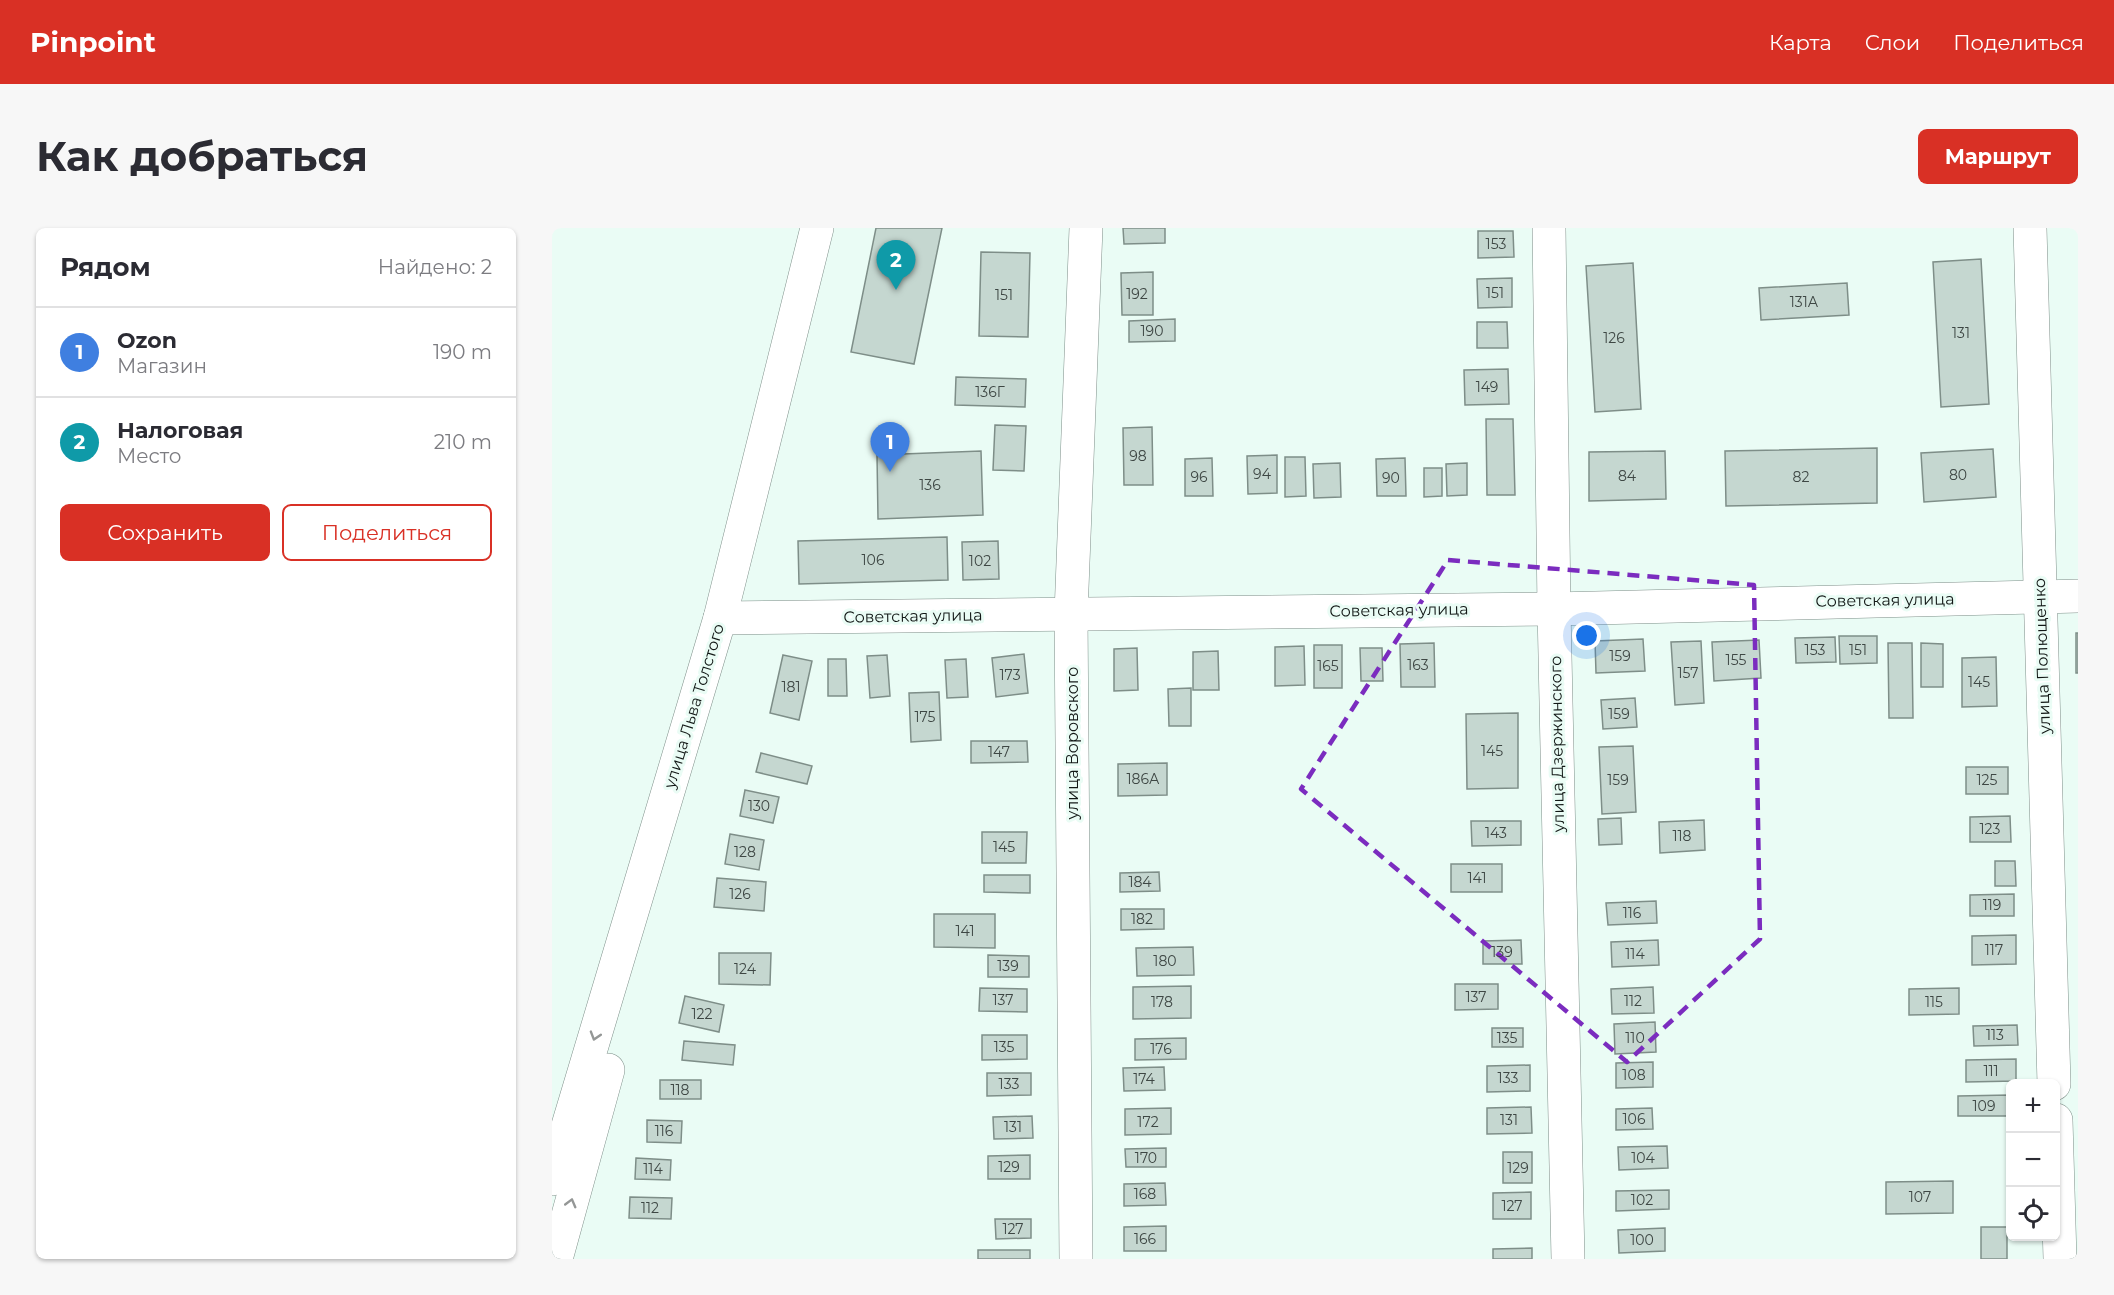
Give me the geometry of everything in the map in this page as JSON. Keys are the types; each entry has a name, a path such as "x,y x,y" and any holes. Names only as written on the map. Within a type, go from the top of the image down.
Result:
{"street":[{"name":"улица Льва Толстого","path":"556,1259 726,618 817,228"},
{"name":"улица Воровского","path":"1076,1259 1071,614 1086,228"},
{"name":"улица Дзержинского","path":"1549,228 1554,609 1568,1259"},
{"name":"улица Полющенко","path":"2030,228 2054,1079"},
{"name":"Советская улица","path":"726,618 1554,609 2078,596"},
{"name":"улица Льва Толстого","path":"552,1179 726,618"},
{"path":"2055,1133 2060,1259"}],"highlighted area":[{"path":"1448,560 1754,585 1760,939 1627,1062 1301,789"}],"building":[{"path":"876,228 942,228 914,364 851,352"},
{"path":"1123,228 1165,228 1165,243 1124,244"},
{"path":"1478,231 1513,231 1514,257 1478,258"},
{"path":"981,252 1030,253 1028,337 979,336"},
{"path":"1981,259 1989,404 1941,407 1933,262"},
{"path":"1633,263 1641,409 1595,412 1586,266"},
{"path":"1153,272 1153,315 1122,315 1121,273"},
{"path":"1512,278 1512,307 1478,308 1477,279"},
{"path":"1847,283 1849,315 1761,320 1759,288"},
{"path":"1175,319 1175,341 1129,342 1129,321"},
{"path":"1477,322 1507,322 1508,348 1477,348"},
{"path":"1508,369 1509,404 1465,405 1464,370"},
{"path":"956,377 1026,379 1025,407 955,405"},
{"path":"1486,419 1513,419 1515,495 1487,495"},
{"path":"995,425 1026,426 1024,471 993,470"},
{"path":"1152,427 1153,485 1124,485 1123,428"},
{"path":"1877,448 1877,503 1726,506 1725,451"},
{"path":"1993,449 1996,497 1924,502 1921,453"},
{"path":"981,451 983,515 878,519 877,455"},
{"path":"1665,451 1666,499 1589,501 1589,452"},
{"path":"1277,455 1277,493 1248,494 1247,456"},
{"path":"1285,457 1305,457 1306,496 1285,497"},
{"path":"1212,458 1213,496 1185,496 1185,459"},
{"path":"1405,458 1406,496 1377,496 1376,459"},
{"path":"1340,463 1341,497 1314,498 1313,464"},
{"path":"1467,463 1467,495 1447,496 1446,464"},
{"path":"1424,468 1442,468 1442,496 1424,497"},
{"path":"947,537 948,580 799,584 798,541"},
{"path":"998,541 999,579 963,580 962,542"},
{"path":"2076,633 2078,633 2078,673 2076,673"},
{"path":"1839,636 1877,636 1877,663 1840,664"},
{"path":"1835,637 1836,662 1796,663 1795,638"},
{"path":"1643,639 1645,671 1596,673 1595,641"},
{"path":"1759,640 1761,678 1714,681 1712,642"},
{"path":"1701,641 1704,703 1675,705 1671,642"},
{"path":"1434,643 1435,687 1401,687 1400,644"},
{"path":"1888,643 1912,643 1913,718 1889,718"},
{"path":"1921,643 1943,644 1943,687 1921,687"},
{"path":"1314,645 1342,645 1342,688 1314,688"},
{"path":"1304,646 1305,685 1275,686 1275,647"},
{"path":"1137,648 1138,690 1114,691 1114,649"},
{"path":"1360,648 1382,648 1383,681 1361,681"},
{"path":"1218,651 1219,690 1193,690 1193,652"},
{"path":"1024,654 1028,693 996,697 992,658"},
{"path":"783,655 812,661 799,720 770,713"},
{"path":"887,655 890,696 870,698 867,656"},
{"path":"1996,657 1997,706 1962,707 1962,658"},
{"path":"828,659 846,659 847,696 828,696"},
{"path":"966,659 968,697 947,698 945,660"},
{"path":"1191,688 1191,726 1169,726 1168,689"},
{"path":"939,692 941,740 911,742 909,693"},
{"path":"1635,698 1637,727 1603,729 1601,700"},
{"path":"1518,713 1518,788 1467,789 1466,714"},
{"path":"971,741 1027,741 1028,762 971,763"},
{"path":"1633,746 1636,812 1602,814 1599,747"},
{"path":"761,753 812,766 807,784 756,772"},
{"path":"1167,763 1167,795 1118,796 1118,764"},
{"path":"1966,767 2008,767 2008,794 1966,794"},
{"path":"745,790 779,797 773,823 740,816"},
{"path":"2010,816 2011,842 1970,842 1970,817"},
{"path":"1621,818 1622,844 1599,845 1598,819"},
{"path":"1704,820 1705,850 1660,853 1659,822"},
{"path":"1471,821 1521,821 1521,845 1472,846"},
{"path":"982,832 1027,832 1026,863 982,863"},
{"path":"730,834 764,840 759,870 725,864"},
{"path":"1995,861 2015,861 2016,886 1995,886"},
{"path":"1451,864 1502,864 1502,892 1451,892"},
{"path":"1159,872 1160,891 1120,892 1120,873"},
{"path":"984,875 1030,875 1030,893 984,892"},
{"path":"717,878 766,882 764,911 714,907"},
{"path":"2014,894 2014,916 1970,916 1970,895"},
{"path":"1656,901 1657,923 1608,925 1606,903"},
{"path":"1121,909 1164,909 1164,929 1121,930"},
{"path":"934,914 995,914 995,948 934,947"},
{"path":"2016,935 2016,964 1972,965 1972,936"},
{"path":"1521,940 1522,964 1483,964 1483,941"},
{"path":"1658,940 1659,965 1612,967 1611,942"},
{"path":"1193,947 1194,975 1137,976 1136,948"},
{"path":"719,953 771,953 770,985 719,984"},
{"path":"988,955 1029,956 1029,977 988,977"},
{"path":"1455,984 1498,984 1498,1009 1455,1010"},
{"path":"1191,986 1191,1018 1133,1019 1133,987"},
{"path":"1653,987 1654,1013 1612,1014 1611,989"},
{"path":"980,988 1027,989 1027,1012 979,1011"},
{"path":"1959,988 1959,1014 1909,1015 1909,989"},
{"path":"685,996 724,1005 719,1032 679,1023"},
{"path":"1655,1022 1656,1052 1615,1054 1614,1024"},
{"path":"2017,1025 2018,1045 1974,1046 1973,1026"},
{"path":"1492,1028 1523,1028 1523,1047 1492,1047"},
{"path":"982,1035 1027,1035 1027,1059 982,1060"},
{"path":"1186,1038 1186,1059 1135,1060 1135,1039"},
{"path":"684,1041 735,1045 733,1065 682,1060"},
{"path":"2016,1059 2016,1079 1966,1082 1966,1060"},
{"path":"1653,1062 1653,1087 1616,1088 1616,1063"},
{"path":"1530,1065 1530,1091 1487,1092 1487,1066"},
{"path":"1164,1067 1165,1090 1124,1091 1123,1068"},
{"path":"987,1073 1031,1073 1031,1095 987,1096"},
{"path":"660,1080 701,1080 701,1099 660,1099"},
{"path":"2006,1095 2006,1116 1958,1116 1958,1096"},
{"path":"1531,1107 1532,1133 1487,1134 1487,1108"},
{"path":"1171,1108 1171,1134 1125,1135 1125,1109"},
{"path":"1652,1108 1653,1129 1616,1130 1616,1109"},
{"path":"1032,1116 1033,1138 994,1139 993,1117"},
{"path":"647,1120 682,1121 681,1143 647,1142"},
{"path":"1667,1146 1668,1168 1619,1170 1618,1147"},
{"path":"1166,1148 1166,1167 1126,1167 1125,1149"},
{"path":"1503,1152 1532,1152 1532,1183 1503,1183"},
{"path":"1030,1155 1030,1179 988,1179 988,1156"},
{"path":"636,1158 671,1160 670,1180 635,1179"},
{"path":"1953,1181 1953,1213 1886,1214 1886,1182"},
{"path":"1165,1183 1166,1205 1124,1206 1124,1184"},
{"path":"1669,1190 1669,1209 1616,1211 1616,1191"},
{"path":"1531,1192 1531,1219 1493,1219 1493,1193"},
{"path":"630,1197 672,1198 671,1219 629,1218"},
{"path":"995,1219 1031,1219 1031,1238 996,1239"},
{"path":"1166,1226 1166,1251 1124,1251 1124,1227"},
{"path":"1981,1227 2006,1227 2007,1259 1981,1259"},
{"path":"1665,1228 1665,1251 1619,1253 1618,1230"},
{"path":"1532,1248 1532,1259 1493,1259 1493,1249"},
{"path":"978,1250 1030,1250 1030,1259 978,1259"}],"place":[{"name":"Налоговая","path":"896,290"},
{"name":"Ozon","path":"890,472"}]}
